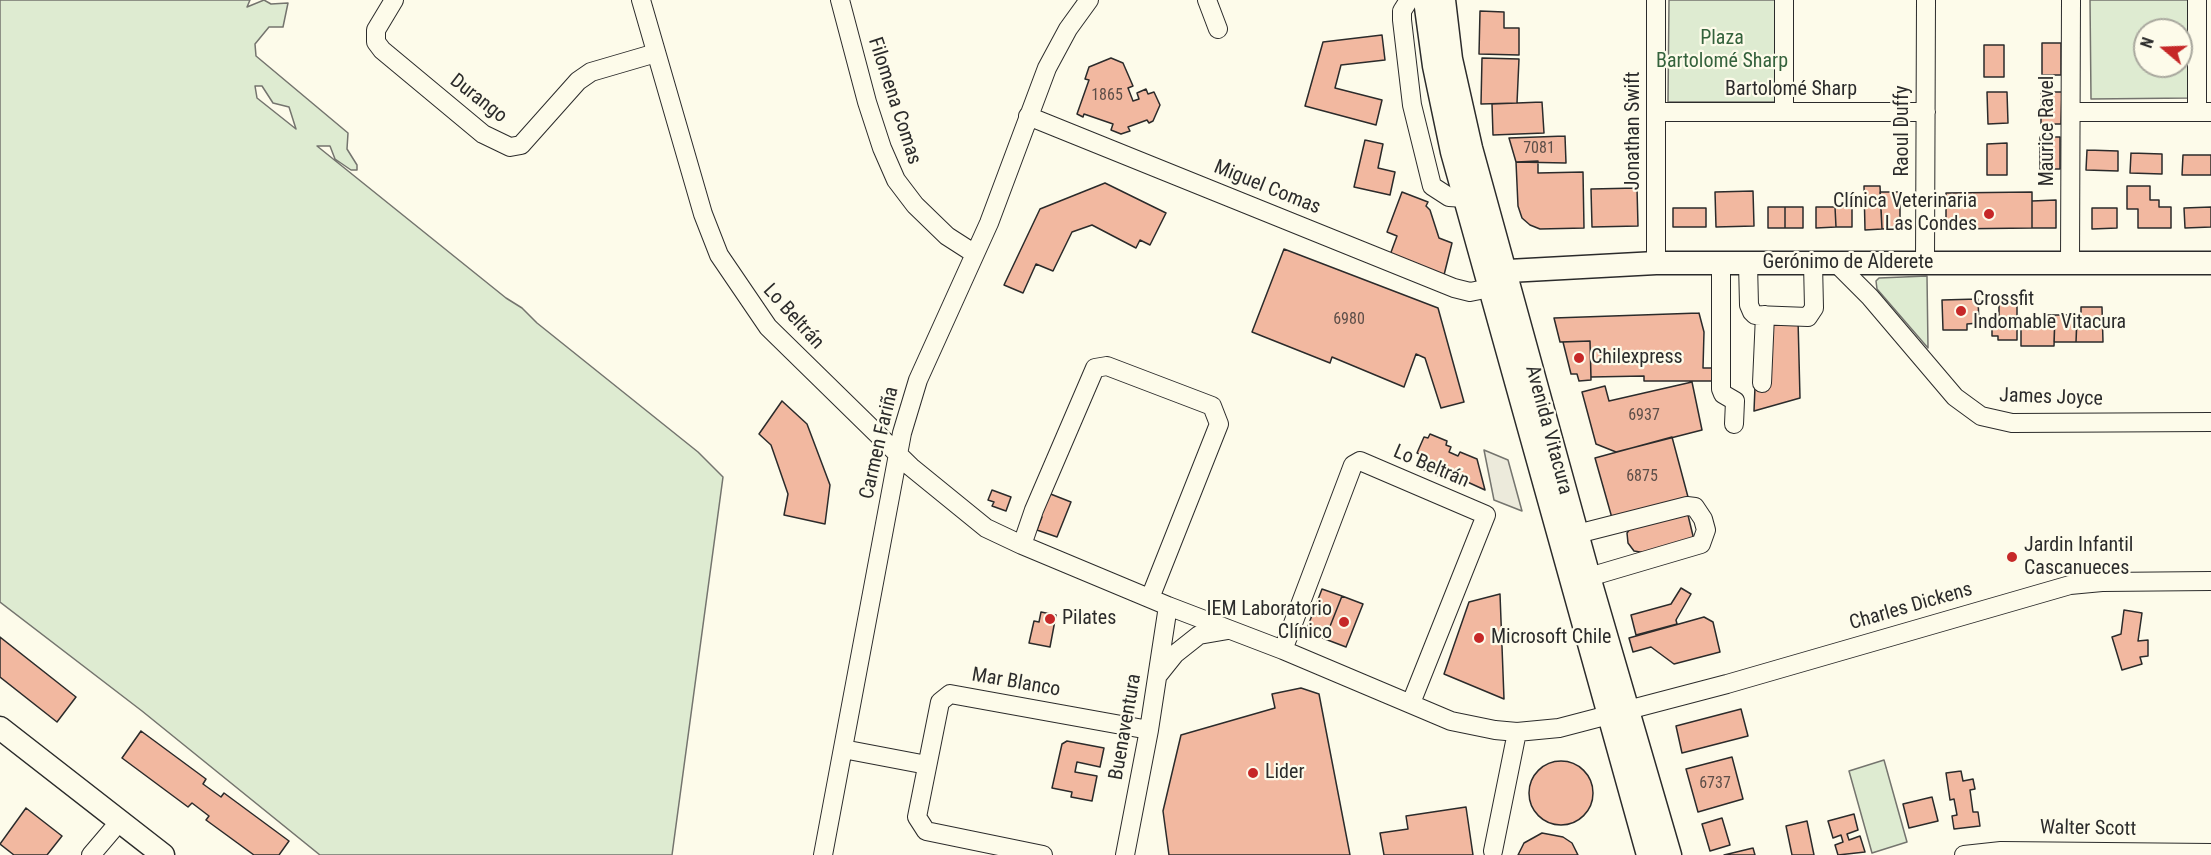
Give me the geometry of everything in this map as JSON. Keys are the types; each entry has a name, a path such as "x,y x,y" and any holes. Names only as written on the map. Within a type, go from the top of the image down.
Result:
{"main road":[{"name":"Avenida Vitacura","path":"1437,2 1440,102 1465,198 1493,277 1589,577 1648,855"},
{"name":"Avenida Vitacura","path":"1437,2 1461,106 1493,277 1618,713 1670,855"},
{"name":"Gerónimo de Alderete","path":"1493,277 1656,263 2211,262"},
{"path":"0,728 163,855"}],"street":[{"name":"Durango","path":"394,0 376,30 376,42 382,50 483,134 510,147 521,145 578,81 591,72 656,53"},
{"name":"Lo Beltrán","path":"641,0 703,214 719,255 740,289 768,327 898,454 987,528 1168,606 1283,650 1451,721 1473,727 1517,732 1559,728 1618,713"},
{"name":"Filomena Comas","path":"840,0 867,102 896,180 915,205 947,236 975,254"},
{"name":"Carmen Fariña","path":"823,855 898,454 918,380 975,254 1057,48 1089,0"},
{"path":"1207,0 1218,29"},
{"path":"1409,0 1402,12 1401,21 1412,105 1432,186 1449,197 1465,198"},
{"name":"Jonathan Swift","path":"1656,0 1656,263"},
{"path":"1784,0 1784,112"},
{"name":"Raoul Duffy","path":"1925,263 1926,0"},
{"name":"Maurice Ravel","path":"2070,262 2071,0"},
{"path":"2071,112 2204,112 2197,0"},
{"name":"Bartolomé Sharp","path":"1656,112 1926,112"},
{"name":"Miguel Comas","path":"1029,116 1454,288 1470,292 1493,277"},
{"path":"1721,263 1721,390 1723,394 1735,401 1734,424"},
{"path":"1748,263 1749,305 1755,315 1808,317 1814,308 1825,263"},
{"name":"James Joyce","path":"1825,263 1870,297 1955,397 1981,416 2012,423 2211,422"},
{"path":"1867,263 1866,279 1870,297"},
{"path":"1762,383 1765,315"},
{"path":"1022,544 1038,500 1095,368 1107,366 1212,406 1220,424 1150,598"},
{"name":"Lo Beltrán","path":"1283,650 1353,465 1360,461 1486,514 1410,703"},
{"path":"1577,534 1687,506 1695,507 1704,524 1704,540 1701,544 1589,577"},
{"name":"Charles Dickens","path":"1618,713 2070,585 2102,582 2211,581"},
{"name":"Buenaventura","path":"1125,855 1149,730 1168,606"},
{"path":"1158,676 1174,654 1199,635 1232,630"},
{"name":"Mar Blanco","path":"1043,855 926,831 917,817 940,702 950,694 1149,730"},
{"path":"1493,851 1517,732"},
{"path":"843,749 927,765"},
{"path":"91,855 120,821"},
{"name":"Walter Scott","path":"1964,855 2001,851 2211,853"}],"green space":[{"path":"0,0 250,0 247,7 264,0 271,4 288,3 283,27 269,27 255,44 256,56 348,133 347,149 357,165 357,170 351,170 335,159 330,146 317,146 506,298 522,308 537,323 698,452 723,477 672,855 320,855 142,711 0,602","holes":["255,86 262,86 273,103 289,107 296,129 257,98"]},
{"name":"Plaza Bartolomé Sharp","path":"1669,0 1776,0 1775,102 1668,102"},
{"path":"2090,0 2189,0 2189,18 2133,18 2133,78 2190,78 2190,98 2091,99"},
{"path":"1927,276 1928,348 1877,289 1876,281 1879,278"},
{"path":"1884,760 1907,842 1872,853 1849,771"}],"shaded area":[{"path":"1484,450 1508,460 1522,511 1494,500"}],"building":[{"path":"1480,11 1504,12 1504,28 1519,28 1519,55 1479,54"},
{"path":"1382,35 1385,60 1341,65 1335,88 1382,100 1376,125 1305,106 1323,42"},
{"path":"2042,43 2061,43 2061,75 2042,75"},
{"path":"1984,45 2004,45 2004,77 1984,77"},
{"path":"1111,58 1123,63 1133,86 1128,88 1133,101 1139,99 1137,93 1146,89 1148,94 1154,92 1160,105 1153,121 1149,123 1147,120 1128,127 1130,131 1121,134 1111,130 1113,124 1084,114 1083,117 1077,114 1089,80 1085,79 1089,67"},
{"path":"1482,58 1519,59 1517,103 1481,104"},
{"path":"1987,92 2007,92 2008,123 1988,124"},
{"path":"2041,92 2062,92 2061,124 2041,124"},
{"path":"1542,102 1544,133 1493,135 1492,104"},
{"path":"1565,136 1566,163 1516,162 1509,138"},
{"path":"2040,137 2060,137 2060,169 2040,169"},
{"path":"1365,140 1383,144 1378,168 1395,172 1390,195 1354,187"},
{"path":"2007,143 2007,175 1987,175 1987,144"},
{"path":"2087,150 2118,151 2118,171 2086,170"},
{"path":"2131,153 2162,154 2162,174 2130,173"},
{"path":"2183,155 2211,155 2211,175 2182,175"},
{"path":"1538,161 1538,173 1583,172 1584,228 1540,229 1530,225 1522,218 1518,206 1516,162"},
{"path":"1105,183 1166,213 1150,245 1140,240 1136,248 1092,225 1072,232 1053,271 1036,264 1023,293 1004,285 1040,209"},
{"path":"1864,186 1880,186 1882,229 1865,230"},
{"path":"2127,186 2150,186 2150,200 2159,200 2159,207 2171,207 2171,228 2138,228 2138,209 2127,209"},
{"path":"1637,188 1638,226 1592,227 1591,189"},
{"path":"1753,191 1754,226 1716,227 1715,192"},
{"path":"1402,192 1428,202 1426,206 1430,210 1439,238 1452,243 1444,275 1390,255 1397,236 1387,232"},
{"path":"1880,192 1900,192 1900,228 1882,229"},
{"name":"Clínica Veterinaria Las Condes","path":"2032,192 2032,228 1946,229 1946,193"},
{"path":"2056,200 2056,228 2032,228 2032,201"},
{"path":"1852,206 1852,227 1836,227 1835,207"},
{"path":"1768,207 1785,207 1785,228 1768,228"},
{"path":"1785,207 1803,207 1803,228 1785,228"},
{"path":"1816,207 1835,207 1836,227 1816,228"},
{"path":"2211,207 2211,227 2185,228 2184,208"},
{"path":"1673,208 1706,208 1706,227 1673,227"},
{"path":"2092,208 2117,208 2117,228 2092,229"},
{"path":"1284,249 1438,308 1464,402 1441,408 1425,358 1416,354 1404,387 1332,357 1330,363 1252,332"},
{"name":"Crossfit Indomable Vitacura","path":"1978,299 1979,323 1967,324 1967,330 1943,330 1942,300"},
{"path":"1999,299 2017,299 2017,340 1998,340 1998,336 1992,336 1992,324 1999,324"},
{"path":"2081,307 2102,307 2103,342 2076,342 2077,320 2081,320"},
{"path":"1699,313 1704,332 1703,368 1712,368 1712,381 1644,381 1644,376 1591,377 1590,341 1560,342 1554,318"},
{"path":"2045,315 2055,315 2054,346 2021,346 2021,320 2045,320"},
{"path":"2055,315 2077,315 2076,342 2054,342"},
{"path":"1798,319 1800,398 1754,411 1755,387 1773,320"},
{"name":"Chilexpress","path":"1590,341 1591,380 1579,381 1577,374 1571,374 1563,342"},
{"path":"1692,382 1702,430 1616,452 1596,444 1582,392 1605,386 1609,401"},
{"path":"782,401 807,424 830,485 825,524 784,515 788,494 771,445 759,434"},
{"path":"1430,434 1447,441 1446,445 1451,447 1449,452 1458,456 1460,452 1477,459 1485,490 1441,470 1439,476 1420,468 1425,456 1417,453 1424,437 1428,438"},
{"path":"1672,437 1688,497 1612,518 1595,458"},
{"path":"992,490 1011,497 1006,511 992,506 994,502 988,500"},
{"path":"1048,493 1071,502 1057,537 1037,530 1042,517 1039,516"},
{"path":"1687,511 1694,540 1646,553 1634,551 1628,543 1627,533 1633,525"},
{"path":"1681,588 1691,594 1676,620 1677,624 1636,635 1631,615 1671,604"},
{"path":"1322,589 1342,596 1325,639 1306,631"},
{"name":"Microsoft Chile","path":"1500,594 1504,699 1444,674 1469,602"},
{"name":"IEM Laboratorio Clínico","path":"1342,596 1363,604 1346,647 1325,639"},
{"path":"2124,610 2142,613 2138,641 2148,640 2148,656 2140,657 2142,664 2122,670 2112,637 2121,634"},
{"path":"1041,612 1056,615 1050,647 1029,643 1034,621 1039,622"},
{"path":"1704,617 1713,622 1720,652 1674,664 1651,647 1633,652 1629,638"},
{"path":"0,637 76,697 57,722 0,677"},
{"name":"Lider","path":"1301,688 1319,694 1350,855 1169,855 1163,811 1181,735 1275,708 1272,694"},
{"path":"1741,709 1748,736 1682,753 1676,726"},
{"path":"141,731 206,779 203,784 221,797 224,793 289,841 279,855 254,855 206,820 209,816 192,803 188,807 122,758"},
{"path":"1067,741 1104,748 1100,767 1077,762 1075,772 1097,776 1092,801 1071,797 1072,792 1052,788 1062,744"},
{"path":"1732,757 1743,799 1698,812 1686,769"},
{"path":"1555,761 1567,761 1584,770 1591,781 1593,793 1591,805 1584,816 1567,825 1555,825 1543,820 1534,811 1529,799 1529,787 1534,775 1543,766"},
{"path":"1961,771 1963,781 1973,779 1975,789 1970,790 1973,812 1978,812 1980,826 1954,829 1952,816 1957,815 1954,799 1950,800 1946,773"},
{"path":"1932,797 1938,821 1909,828 1903,804"},
{"path":"1466,807 1473,855 1384,855 1380,833 1408,829 1406,816"},
{"path":"26,808 62,836 47,855 14,855 0,844"},
{"path":"1854,814 1858,830 1847,834 1849,840 1860,836 1865,852 1838,855 1835,845 1843,842 1841,835 1833,838 1828,821"},
{"path":"1722,818 1730,845 1710,851 1702,824"},
{"path":"1807,821 1814,855 1792,855 1786,826"},
{"path":"1542,833 1563,837 1572,843 1578,855 1518,855 1524,843"},
{"path":"1753,848 1755,855 1724,855"}],"place":[{"name":"Clínica Veterinaria Las Condes","path":"1989,214"},
{"name":"Crossfit Indomable Vitacura","path":"1961,311"},
{"name":"Chilexpress","path":"1579,358"},
{"name":"Jardin Infantil Cascanueces","path":"2012,557"},
{"name":"Pilates","path":"1050,619"},
{"name":"IEM Laboratorio Clínico","path":"1344,622"},
{"name":"Microsoft Chile","path":"1479,638"},
{"name":"Lider","path":"1253,773"}]}
